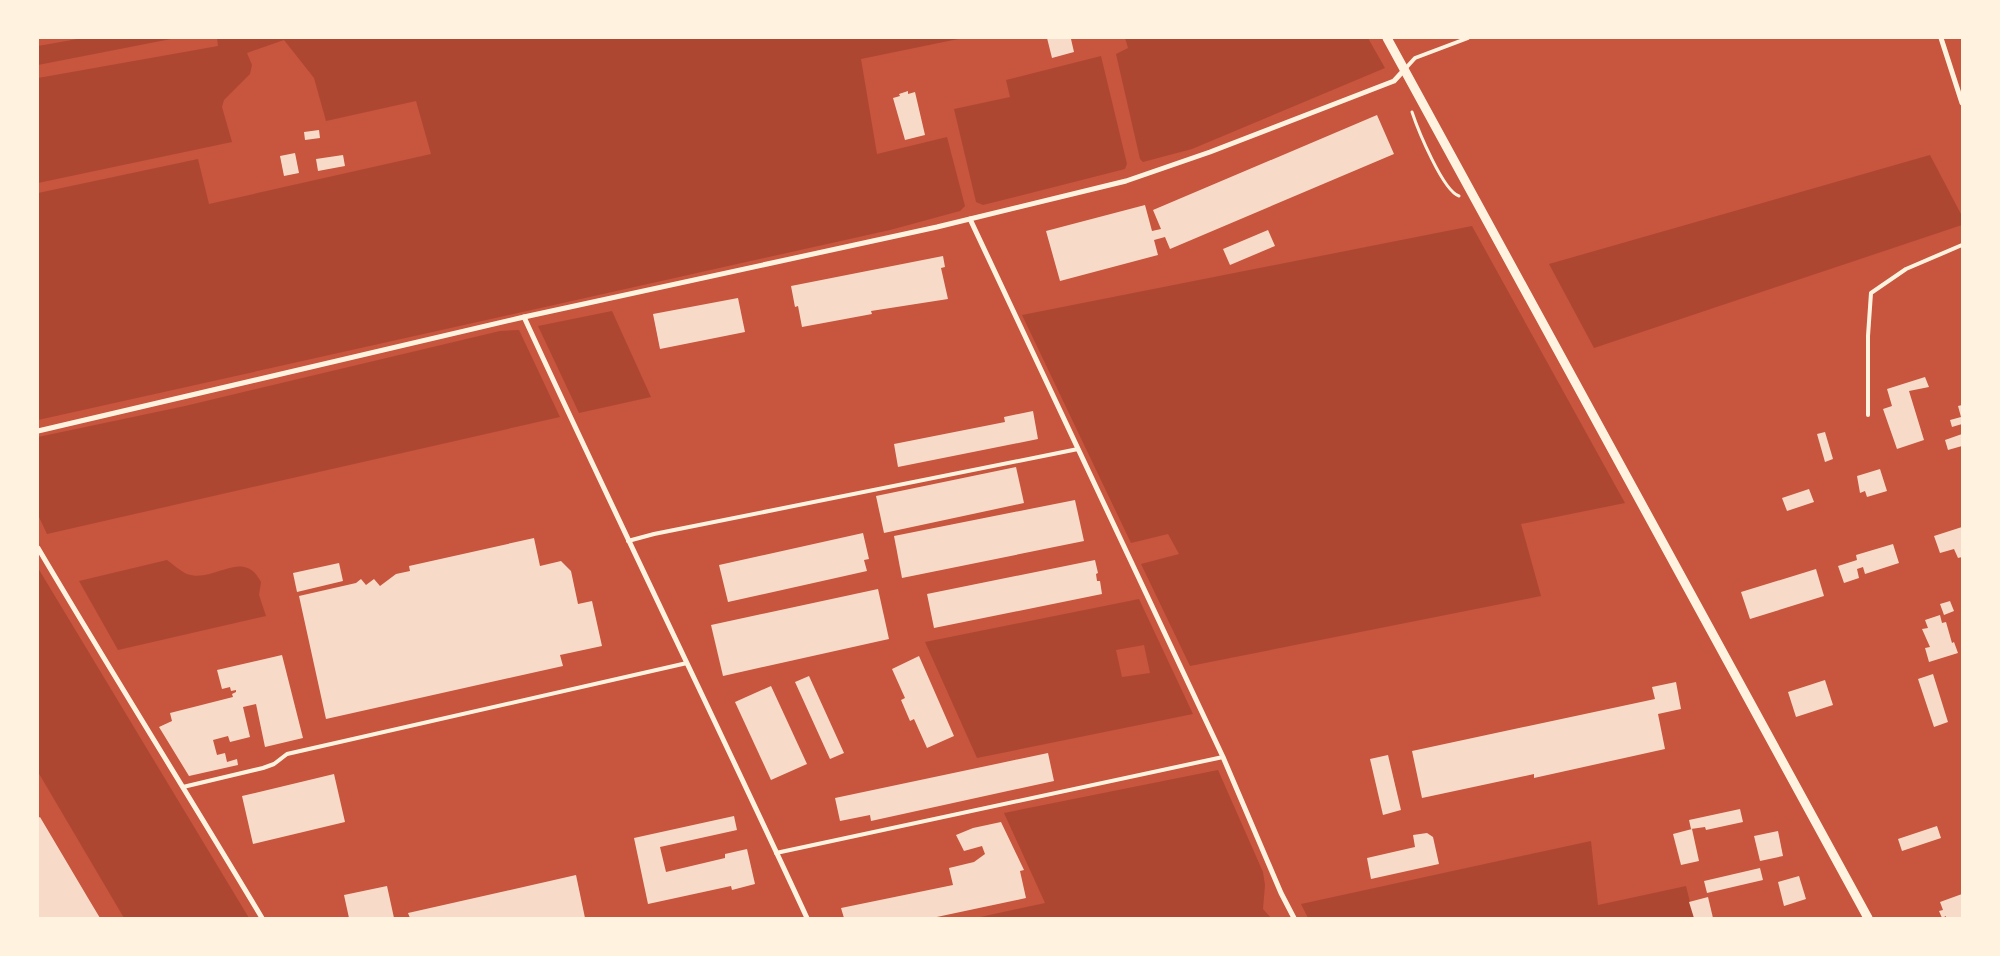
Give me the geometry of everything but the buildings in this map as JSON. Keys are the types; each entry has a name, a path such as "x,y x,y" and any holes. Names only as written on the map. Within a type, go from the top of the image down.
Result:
{"street":[{"path":"1387,38 1868,918"},
{"path":"1941,38 1962,103"},
{"path":"38,431 524,317 970,219 1126,181 1210,152 1394,81 1405,69"},
{"path":"970,219 1223,757 1281,893 1294,918"},
{"path":"524,317 628,542 807,918"},
{"path":"38,548 113,675 262,918"}],"lane":[{"path":"1405,69 1415,58 1468,38"},
{"path":"1868,415 1870,293 1906,269 1962,245"},
{"path":"628,542 654,534 1078,449"},
{"path":"183,787 262,768 274,764 287,754 687,663"},
{"path":"776,853 1223,757"}],"path":[{"path":"1410,104 1419,132 1451,191 1454,195 1464,197"}],"shaded area":[{"path":"83,38 176,38 38,65 38,46"},
{"path":"217,38 963,38 861,59 877,154 947,137 965,206 960,211 890,230 38,420 38,193 198,159 209,204 431,154 416,101 326,121 314,78 284,40 247,53 252,65 250,74 224,100 222,107 232,142 38,183 38,78 218,46"},
{"path":"1125,38 1368,38 1385,68 1192,149 1143,162 1140,159 1116,54 1128,48"},
{"path":"1101,56 1127,164 1125,169 983,205 976,202 954,109 1010,97 1006,80"},
{"path":"1930,155 1962,216 1962,225 1594,348 1549,264"},
{"path":"1472,226 1625,503 1521,524 1541,596 1190,666 1141,564 1179,554 1168,534 1131,543 1022,315"},
{"path":"612,311 651,397 579,413 538,326"},
{"path":"519,330 560,417 47,534 38,515 38,437 185,406 500,331"},
{"path":"167,560 184,573 197,576 237,567 246,567 254,572 261,582 259,595 266,616 118,650 79,581"},
{"path":"38,568 249,918 124,918 38,772"},
{"path":"1139,599 1193,714 977,758 925,642","holes":["1144,645 1150,673 1122,677 1116,650"]},
{"path":"1218,770 1263,872 1265,885 1263,909 1271,918 976,918 1045,903 1004,813"},
{"path":"1591,841 1598,905 1686,886 1694,918 1308,918 1301,904"}]}
